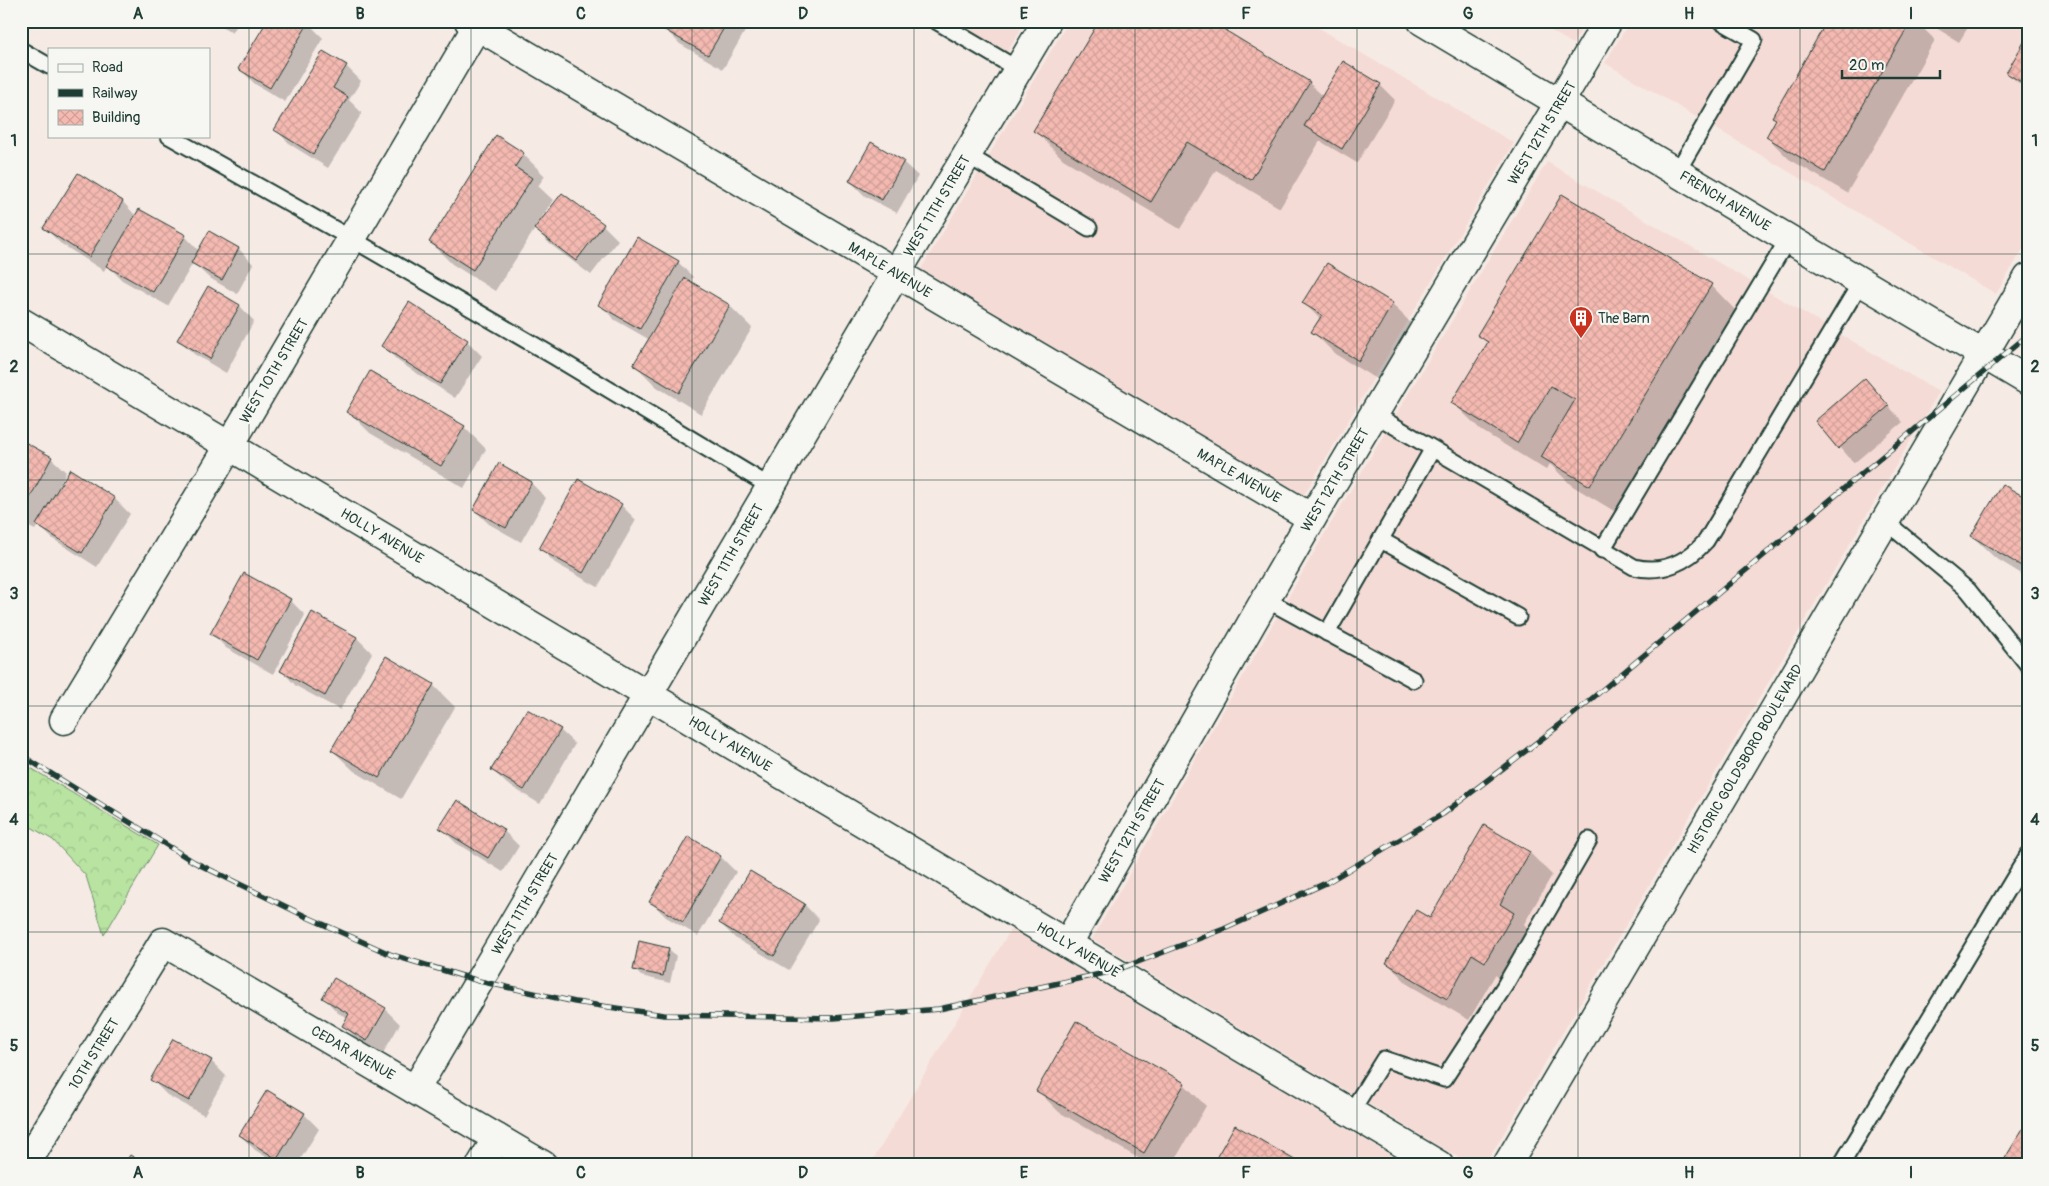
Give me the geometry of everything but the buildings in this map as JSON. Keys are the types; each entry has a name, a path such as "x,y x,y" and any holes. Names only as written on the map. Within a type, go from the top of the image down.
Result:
{"street":[{"name":"WEST 11TH STREET","path":"415,1090 896,274 1048,21"},
{"name":"FRENCH AVENUE","path":"1422,21 2028,381"},
{"name":"WEST 12TH STREET","path":"1068,943 1312,518 1608,21"},
{"name":"WEST 10TH STREET","path":"64,720 352,239 476,23"},
{"name":"MAPLE AVENUE","path":"476,23 896,274 1312,518"},
{"name":"HISTORIC GOLDSBORO BOULEVARD","path":"1507,1165 2028,278"},
{"name":"HOLLY AVENUE","path":"21,322 1439,1165"},
{"name":"CEDAR AVENUE","path":"163,942 543,1165"},
{"name":"10TH STREET","path":"25,1165 163,942"},
{"path":"481,1165 497,1138"}],"lane":[{"path":"936,21 1019,70"},
{"path":"1677,172 1754,40 1721,21"},
{"path":"21,50 48,65"},
{"path":"173,138 556,357 771,487"},
{"path":"968,155 1089,228"},
{"path":"1602,550 1788,239"},
{"path":"1374,414 1432,450 1634,567 1643,570 1667,567 1681,562 1695,553 1706,541 1861,282"},
{"path":"1327,632 1432,450"},
{"path":"1885,521 1968,590 2028,665"},
{"path":"1381,540 1518,617"},
{"path":"1265,599 1414,680"},
{"path":"1350,1112 1384,1059 1444,1079 1504,987 1589,840"},
{"path":"1841,1165 2028,855"}],"shaded area":[{"path":"928,21 1026,21 998,67"},
{"path":"1069,21 1307,21 1514,143 1304,495 921,269"},
{"path":"1535,21 1586,21 1573,44"},
{"path":"1630,21 2028,21 2028,241 1996,294 1605,63"},
{"path":"1547,162 1939,392 1485,1165 1471,1165 1092,939 1328,528"},
{"path":"1011,929 1407,1165 870,1165"}],"green space":[{"path":"21,762 158,845 104,935 86,876 53,840 21,821"}],"railway":[{"path":"21,755 194,862 307,917 392,955 479,981 575,1002 664,1015 834,1018 939,1009 1114,971 1224,929 1326,883 1443,814 1565,721 2028,335"}],"place":[{"name":"The Barn","path":"1581,339"}]}
